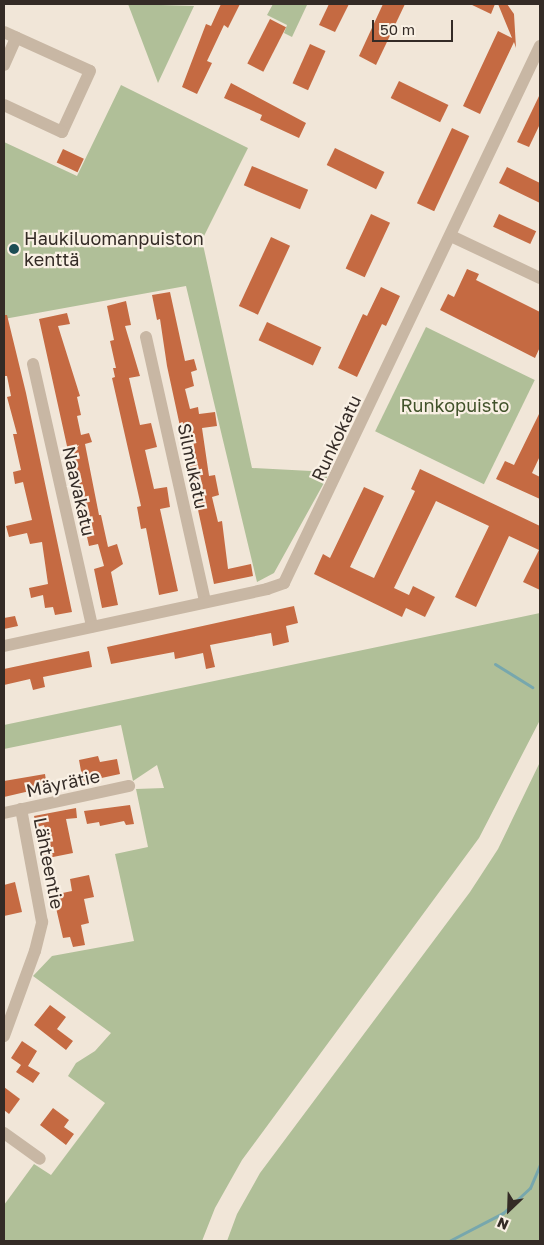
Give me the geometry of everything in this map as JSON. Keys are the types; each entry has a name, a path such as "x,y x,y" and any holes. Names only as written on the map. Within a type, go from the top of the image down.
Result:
{"street":[{"path":"4,32 90,71 62,132 4,105"},
{"path":"4,65 16,38"},
{"name":"Runkokatu","path":"4,646 270,589 284,583 290,576 540,46"},
{"path":"451,236 540,278"},
{"name":"Silmukatu","path":"146,337 205,602"},
{"name":"Naavakatu","path":"33,364 92,626"},
{"name":"Mäyrätie","path":"4,813 129,786"},
{"name":"Lähteentie","path":"4,1036 35,951 42,922 21,809"},
{"path":"4,1133 40,1159"}],"green space":[{"path":"128,4 194,6 158,83"},
{"path":"273,4 307,5 292,37 284,33 287,25 267,15"},
{"path":"121,85 248,148 202,240 252,468 330,472 274,573 257,582 186,286 4,319 4,142 77,176"},
{"name":"Runkopuisto","path":"426,327 535,380 484,484 375,431"},
{"path":"540,613 540,720 479,838 242,1160 215,1208 202,1241 4,1241 4,1205 34,1164 51,1175 105,1103 68,1076 76,1063 95,1051 111,1033 33,976 52,956 134,941 115,854 148,847 136,789 164,788 157,765 133,781 121,725 4,749 4,725"},
{"path":"540,762 540,1241 227,1241 237,1214 260,1173 470,892 498,849"}],"building":[{"path":"221,4 240,4 228,28 224,25 207,61 212,63 197,94 182,87 206,24 211,26"},
{"path":"329,4 349,4 335,32 319,25"},
{"path":"383,4 405,4 376,65 359,56"},
{"path":"470,4 495,4 491,14"},
{"path":"498,4 507,4 514,14 516,48 514,42 480,114 463,106 498,31 512,38"},
{"path":"270,19 286,27 263,72 247,64"},
{"path":"310,44 326,51 308,90 293,83"},
{"path":"399,81 448,105 440,122 391,98"},
{"path":"231,83 306,123 299,138 260,120 262,115 224,98"},
{"path":"540,94 540,124 529,147 517,142"},
{"path":"452,128 469,136 434,211 417,203"},
{"path":"335,148 384,172 376,189 327,165"},
{"path":"63,149 84,159 78,172 57,163"},
{"path":"252,166 308,190 300,209 244,185"},
{"path":"507,167 540,183 540,203 499,183"},
{"path":"371,214 390,223 365,277 346,268"},
{"path":"499,214 536,231 530,244 493,227"},
{"path":"271,237 290,246 258,315 239,306"},
{"path":"467,269 479,274 476,280 540,312 540,347 535,358 440,310 448,294 454,297"},
{"path":"381,287 400,296 386,326 382,324 357,377 338,368 363,314 367,316"},
{"path":"170,292 185,361 194,359 197,370 191,372 194,386 185,389 190,409 198,407 199,414 215,412 217,426 202,428 209,476 215,475 219,495 212,497 218,522 222,521 228,569 251,564 253,576 214,584 167,366 160,319 157,320 152,295"},
{"path":"126,301 131,325 125,326 140,376 129,378 140,425 151,423 157,447 145,450 154,489 167,487 170,507 160,509 178,591 159,595 146,528 141,529 137,507 141,506 112,378 115,377 113,368 116,368 110,341 114,340 107,306"},
{"path":"67,313 70,324 58,326 80,396 77,397 81,415 77,416 81,435 89,433 92,442 85,444 99,515 101,515 108,547 117,544 123,564 111,572 118,605 102,608 94,569 104,566 98,544 89,546 39,319"},
{"path":"4,315 7,315 26,393 72,612 55,615 53,607 45,608 43,595 31,598 29,588 48,584 42,542 30,544 27,533 9,537 6,526 32,520 23,482 15,484 13,472 21,470 13,434 17,434 7,397 11,396 7,376 4,376"},
{"path":"267,322 321,347 313,365 259,340"},
{"path":"540,412 540,456 532,473 540,477 540,499 496,479 505,461 514,465"},
{"path":"420,469 540,526 540,590 523,582 539,550 509,536 476,607 455,597 489,526 436,501 394,588 409,595 413,586 435,597 425,617 406,608 402,617 314,574 323,554 330,558 364,487 384,496 350,567 374,578 415,491 411,489"},
{"path":"294,606 298,623 286,626 289,642 273,646 271,633 210,645 215,667 206,669 203,653 175,659 174,652 111,664 107,647"},
{"path":"15,616 18,626 4,629 4,618"},
{"path":"89,651 92,667 43,677 45,687 33,690 30,679 4,685 4,669"},
{"path":"98,756 100,762 117,759 120,774 83,782 79,760"},
{"path":"45,774 47,787 4,797 4,781"},
{"path":"130,805 134,824 126,825 124,821 100,826 99,822 87,824 84,811"},
{"path":"76,808 77,818 66,819 73,853 43,859 41,848 49,847 44,825 37,827 34,816"},
{"path":"89,875 94,897 84,899 89,923 81,925 85,945 73,947 70,937 63,938 53,895 72,891 70,879"},
{"path":"15,882 22,912 4,916 4,885"},
{"path":"50,1005 66,1017 57,1029 73,1041 66,1050 34,1025"},
{"path":"22,1041 37,1051 28,1066 40,1073 33,1083 16,1072 21,1065 11,1058"},
{"path":"4,1087 20,1099 9,1114 4,1110"},
{"path":"53,1108 69,1120 64,1127 74,1134 66,1145 40,1125"}],"waterway":[{"path":"495,664 532,687"},
{"path":"449,1241 503,1213 530,1188 540,1164"}],"place":[{"name":"Haukiluomanpuiston kenttä","path":"14,249"}]}
